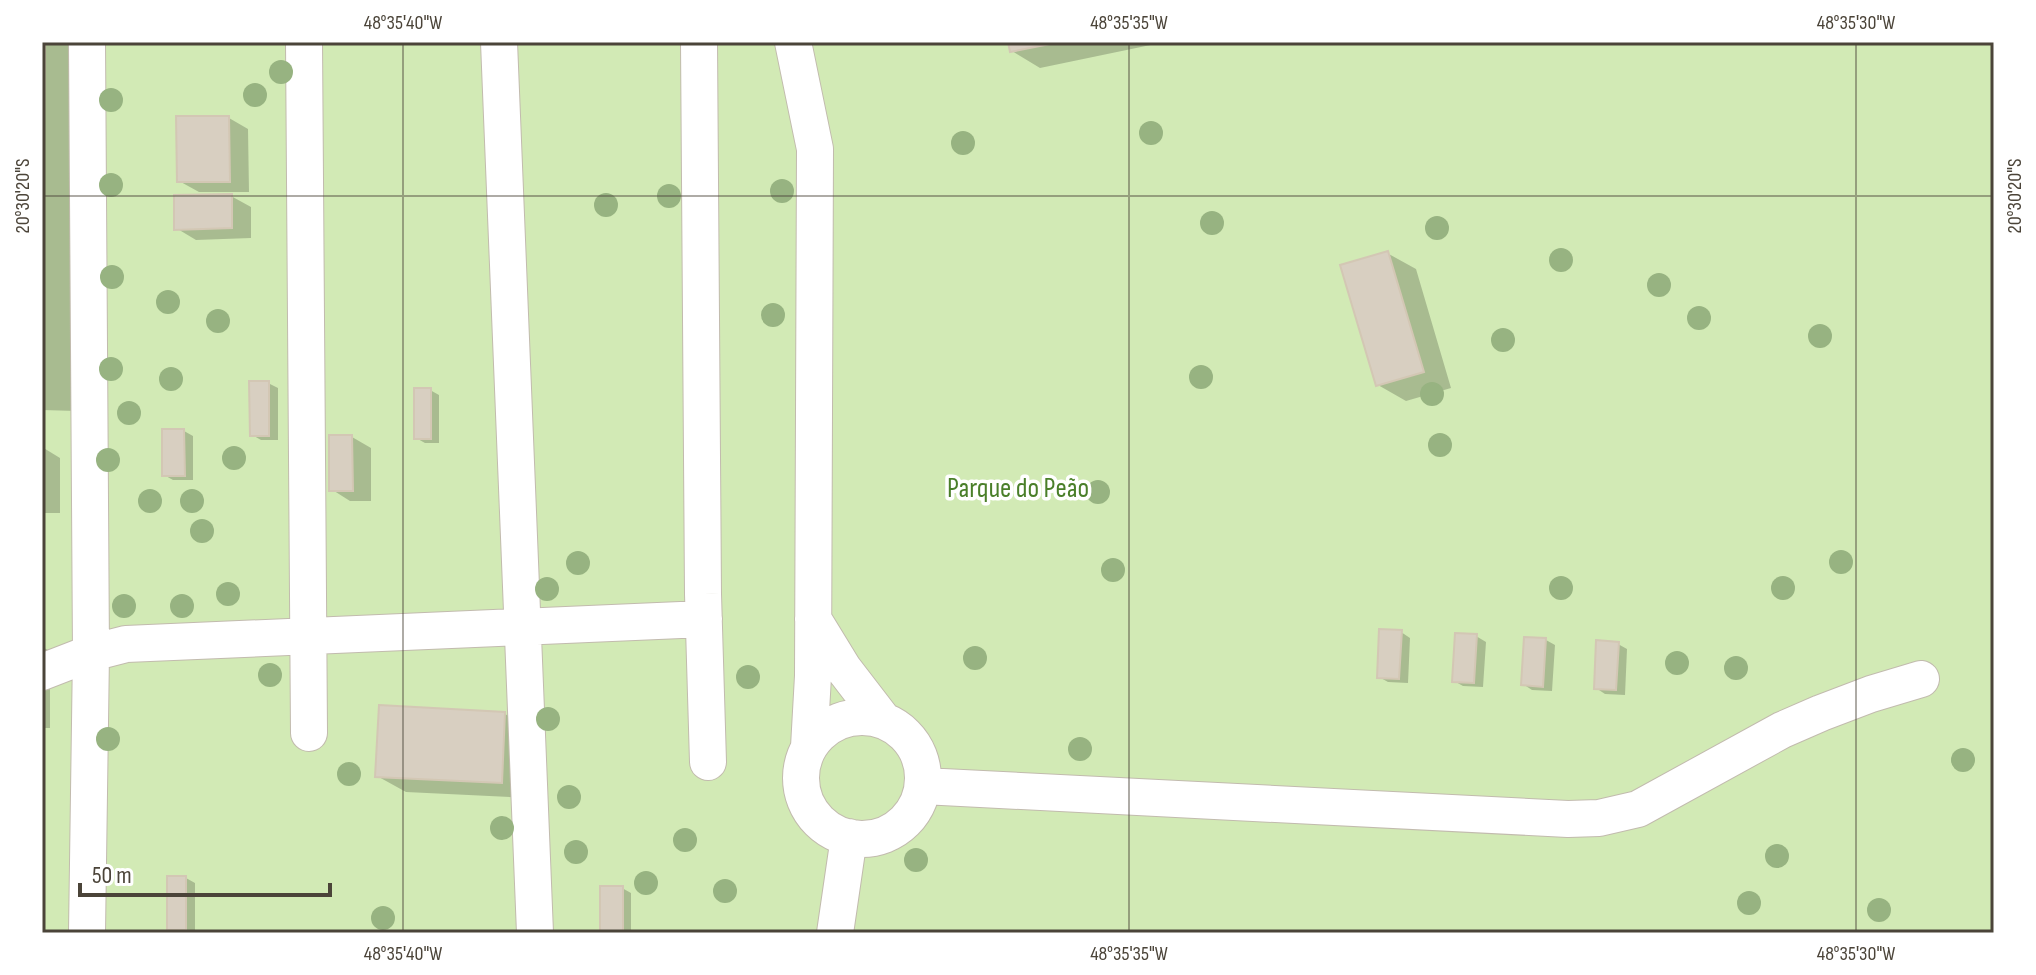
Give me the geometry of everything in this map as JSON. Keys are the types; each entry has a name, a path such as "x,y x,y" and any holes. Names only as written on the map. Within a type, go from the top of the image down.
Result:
{"street":[{"path":"87,42 91,653 87,933"},
{"path":"304,42 309,733"},
{"path":"499,42 535,933"},
{"path":"699,42 708,762"},
{"path":"793,42 815,149 813,619 809,747 803,765 802,784 806,802 817,818 831,830 849,837 869,838 887,834 905,822 917,805 923,786 922,765 915,745 901,730 883,720 862,717 841,720 823,731 809,747"},
{"path":"42,672 91,653 126,644 704,619"},
{"path":"813,619 843,668 883,720"},
{"path":"923,786 1568,819 1599,818 1638,809 1782,730 1821,713 1921,679"},
{"path":"835,933 849,837"}],"green space":[{"name":"Parque do Peão","path":"42,42 1994,42 1994,933 42,933"}],"building":[{"path":"42,42 45,42 42,294"},
{"path":"1008,42 1060,42 1010,52"},
{"path":"176,116 229,116 230,182 177,182"},
{"path":"232,194 232,228 174,230 174,195"},
{"path":"1388,251 1424,372 1376,386 1340,265"},
{"path":"249,381 269,381 269,436 250,436"},
{"path":"414,388 431,388 431,439 414,439"},
{"path":"162,429 184,429 185,476 162,476"},
{"path":"329,435 352,435 353,491 329,491"},
{"path":"1379,629 1402,630 1399,679 1377,678"},
{"path":"1455,633 1477,634 1474,683 1452,682"},
{"path":"1524,637 1546,638 1543,687 1521,685"},
{"path":"1596,640 1619,642 1616,690 1594,689"},
{"path":"379,705 505,712 502,783 375,777"},
{"path":"167,876 186,876 186,930 167,930"},
{"path":"600,886 623,886 623,933 600,933"}]}
